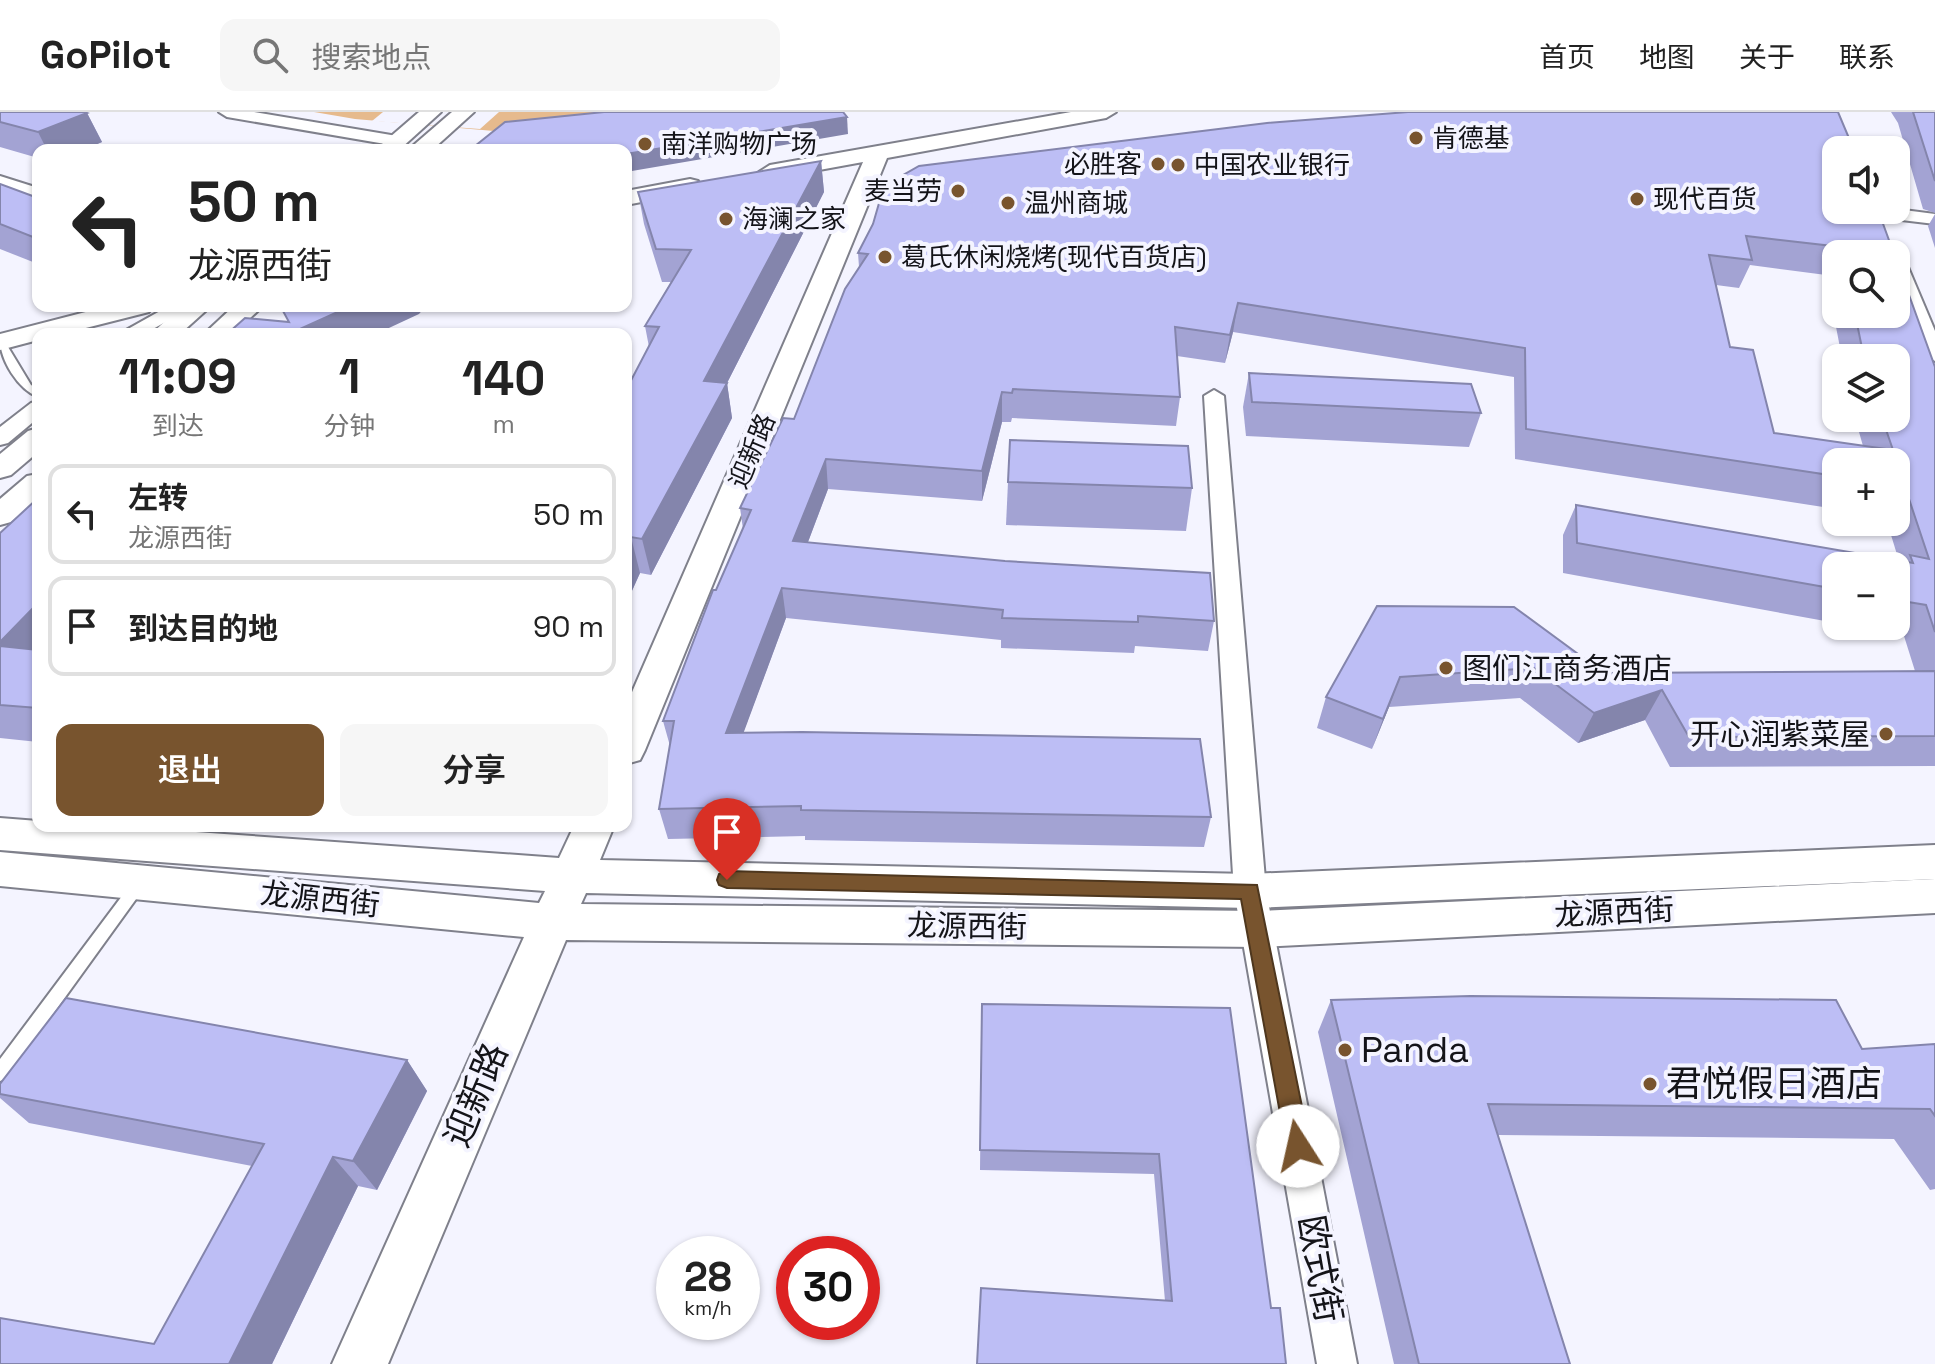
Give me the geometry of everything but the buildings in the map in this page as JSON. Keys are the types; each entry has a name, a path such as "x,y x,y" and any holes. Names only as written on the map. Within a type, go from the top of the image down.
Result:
{"main road":[{"path":"393,144 431,121 464,112"},
{"path":"744,176 1106,112"},
{"path":"421,144 431,121"},
{"name":"迎新路","path":"632,736 878,152"},
{"path":"632,197 715,182"},
{"path":"0,183 32,194"},
{"path":"0,328 65,312"},
{"path":"54,328 117,312"},
{"path":"171,328 191,312"},
{"path":"224,328 243,312"},
{"path":"0,342 32,334"},
{"path":"0,469 32,442"},
{"path":"0,515 32,488"},
{"name":"迎新路","path":"360,1364 591,832"},
{"name":"龙源西街","path":"0,834 573,876 1254,910 1935,862"},
{"name":"龙源西街","path":"0,869 550,922 1935,896"}],"street":[{"path":"227,112 386,144"},
{"path":"1883,228 1935,219"},
{"path":"1910,294 1935,355"},
{"path":"141,328 172,312"},
{"name":"欧式街","path":"1214,396 1254,910 1337,1364"},
{"path":"0,438 32,412"}],"lane":[{"path":"0,342 27,387 32,390"},
{"path":"0,1073 142,881"}],"shaded area":[{"path":"314,112 713,112 494,131 355,119"}],"pier":[{"path":"383,112 499,112 480,129 372,121"}],"place":[{"name":"肯德基","path":"1416,138"},
{"name":"南洋购物广场","path":"645,144"},
{"name":"必胜客","path":"1158,164"},
{"name":"中国农业银行","path":"1178,165"},
{"name":"麦当劳","path":"958,191"},
{"name":"现代百货","path":"1637,199"},
{"name":"温州商城","path":"1008,203"},
{"name":"海澜之家","path":"726,219"},
{"name":"葛氏休闲烧烤(现代百货店)","path":"885,257"},
{"name":"图们江商务酒店","path":"1446,668"},
{"name":"开心润紫菜屋","path":"1886,734"},
{"name":"Panda","path":"1345,1050"},
{"name":"君悦假日酒店","path":"1650,1084"}],"route":[{"path":"727,880 1250,891 1298,1146"}]}
